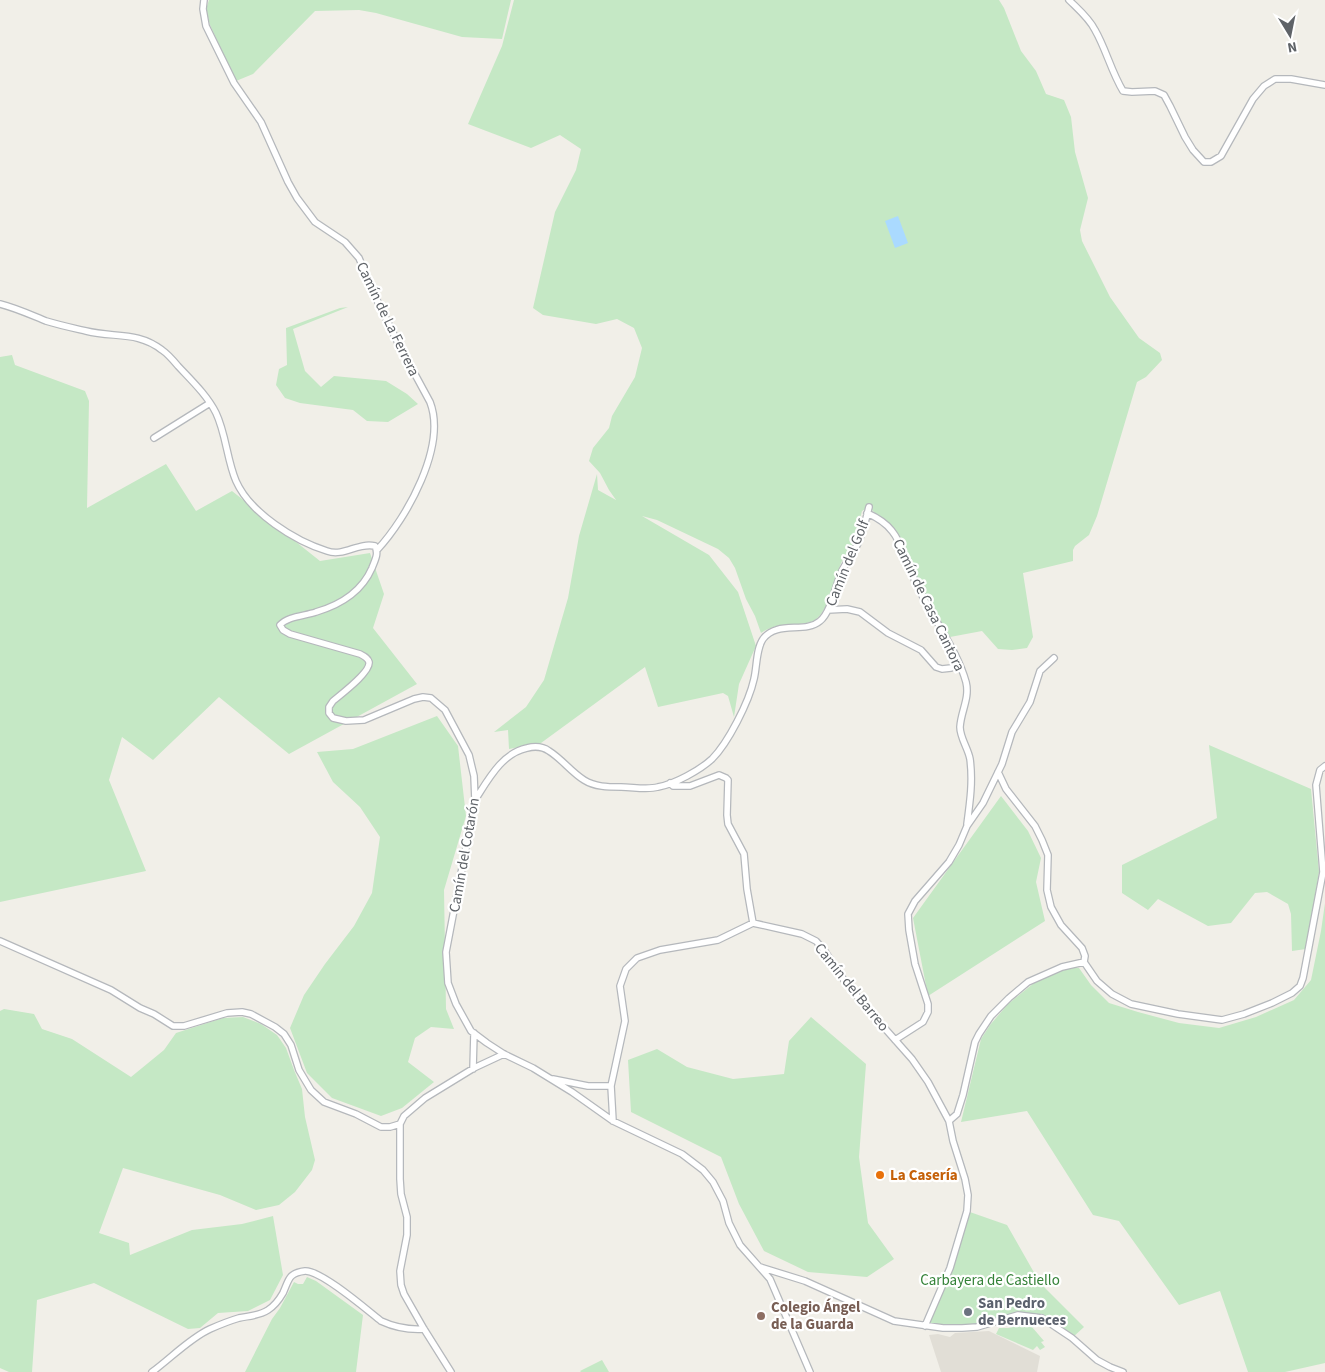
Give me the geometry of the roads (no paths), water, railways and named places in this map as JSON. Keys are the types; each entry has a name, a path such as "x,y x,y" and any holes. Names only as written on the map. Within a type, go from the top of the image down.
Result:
{"street":[{"name":"Camín de La Ferrera","path":"204,0 203,9 206,26 234,83 261,122 296,198 315,222 344,242 358,258 394,335 433,409 435,419 434,433 424,473 407,509 388,538 377,550"},
{"path":"1069,0 1086,17 1095,30 1123,91 1155,91 1164,96 1185,137 1204,162 1211,162 1221,156 1254,99 1264,86 1275,79 1292,79 1325,85"},
{"path":"0,304 47,321 88,332 147,340 163,350 189,378 216,412 236,481 246,498 260,513 285,531 329,552 350,550 362,545 375,546 377,550"},
{"path":"154,438 210,403"},
{"name":"Camín del Golf","path":"476,800 495,770 508,757 522,749 537,746 548,750 583,780 593,785 603,786 657,787 692,773 711,760 726,742 743,709 754,680 763,639 770,632 780,628 813,625 820,622 828,610 841,572 857,544 868,510"},
{"name":"Camín de Casa Cantora","path":"868,510 891,529 900,544 910,570 931,612 949,642 966,681 967,699 960,727 969,756 972,776 967,826"},
{"name":"Camín del Cotarón","path":"377,550 376,558 368,577 355,593 336,604 317,612 289,619 280,625 283,630 290,634 360,654 366,657 369,662 369,667 365,673 329,707 329,713 333,718 346,721 364,720 414,699 431,698 445,710 469,754 474,776 476,800 446,952 448,983 456,1004 471,1031 504,1054 533,1068 572,1092 613,1121 682,1154 702,1170 713,1182 723,1201 729,1223 740,1245 770,1279 810,1372"},
{"path":"828,610 847,609 860,612 888,633 921,650 936,666 942,669 960,665"},
{"path":"895,1040 923,1022 928,1012 928,1004 914,955 908,914 915,901 949,862 967,826 983,803 1002,764 1012,732 1030,702 1040,671 1054,658"},
{"path":"998,772 1006,789 1035,826 1042,840 1048,855 1047,890 1052,907 1061,925 1082,948 1085,956 1084,962 1097,981 1112,994 1131,1004 1178,1014 1222,1020 1272,1004 1292,993 1300,986 1323,872 1316,785 1320,770 1325,766"},
{"path":"613,1121 611,1086 625,1022 620,986 626,969 637,958 645,955 660,950 718,940 753,923 747,889 744,854 727,820 728,783 726,778 719,775 682,787 673,786 670,783"},
{"name":"Camín del Barreo","path":"753,923 802,934 816,941 865,1006 912,1059 928,1082 949,1121 966,1179 968,1195 967,1212 950,1268 925,1326"},
{"path":"0,940 111,990 140,1008 154,1014 168,1025 184,1026 227,1013 242,1012 251,1014 284,1034 292,1045 299,1070 311,1090 324,1102 356,1114 381,1127 400,1124"},
{"path":"949,1121 957,1114 975,1042 991,1016 1028,982 1062,966 1084,962"},
{"path":"473,1069 474,1033"},
{"path":"451,1372 404,1294 400,1278 407,1235 407,1217 401,1194 400,1124 404,1116 425,1098 473,1069 504,1054"},
{"path":"550,1079 588,1086 611,1086"},
{"path":"760,1266 805,1281 894,1321 943,1328 977,1327 1018,1315 1042,1318 1072,1338 1097,1360 1110,1368 1123,1372"},
{"path":"152,1372 207,1330 223,1323 267,1311 280,1298 288,1279 294,1274 306,1271 314,1272 326,1279 381,1321 416,1330 424,1329"}],"water":[{"path":"898,216 908,243 895,248 885,221"}],"place":[{"name":"La Casería","path":"880,1175"},
{"name":"San Pedro de Bernueces","path":"968,1312"},
{"name":"Colegio Ángel de la Guarda","path":"761,1316"}],"park label":[{"name":"Carbayera de Castiello","path":"990,1280"}]}
